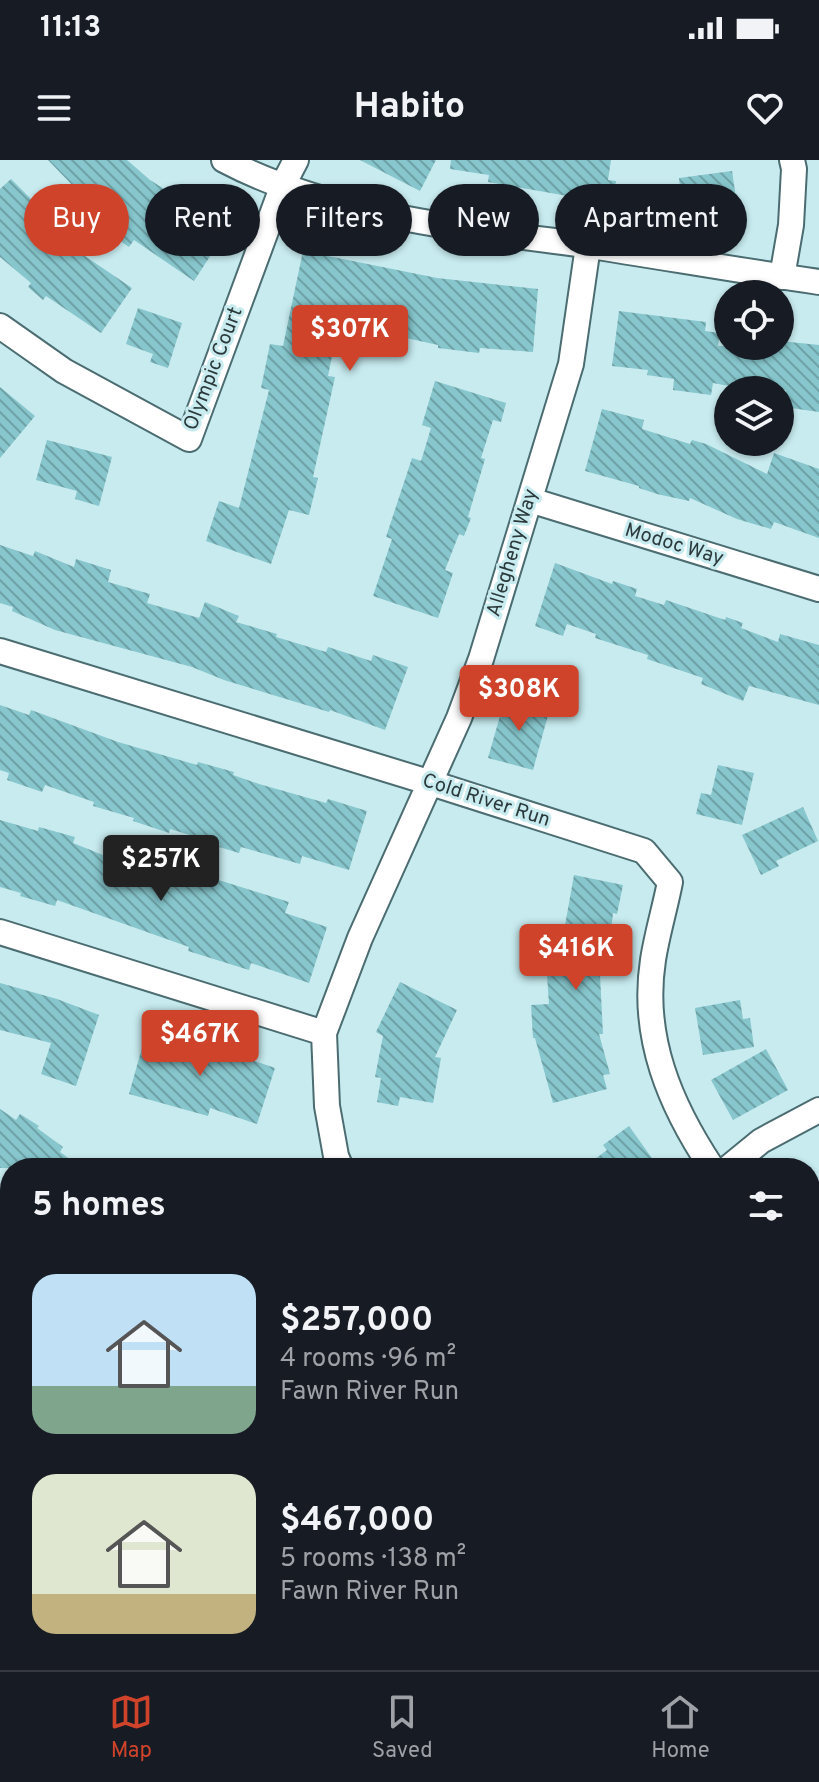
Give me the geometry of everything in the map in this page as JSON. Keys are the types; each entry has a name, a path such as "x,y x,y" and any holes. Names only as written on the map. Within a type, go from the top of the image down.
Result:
{"street":[{"path":"224,160 281,184"},
{"path":"284,184 296,160"},
{"path":"782,277 791,225 792,160"},
{"name":"Olympic Court","path":"0,326 64,371 189,439 276,204"},
{"path":"412,219 555,241"},
{"name":"Allegheny Way","path":"337,1158 327,1106 324,1033 360,938 459,718 481,659 571,364 587,256"},
{"path":"651,256 819,282"},
{"name":"Modoc Way","path":"530,500 819,589"},
{"name":"Cold River Run","path":"0,651 644,851 670,882 653,960 650,1000 654,1042 675,1107 706,1158"},
{"path":"0,932 324,1033"},
{"path":"740,1158 761,1141 819,1110"}],"building":[{"path":"48,160 127,160 156,184 145,184 145,248 134,240 129,247 129,184 71,184"},
{"path":"360,160 436,160 420,191 412,184"},
{"path":"451,160 611,160 608,180 616,181 616,184 555,184 555,194 539,191 539,184 499,184 488,182 489,175 450,169"},
{"path":"732,171 734,184 680,184 679,178"},
{"path":"11,179 24,192 24,256 85,256 132,288 101,333 46,296 43,300 28,287 31,283 0,257 0,189"},
{"path":"157,256 210,256 194,281"},
{"path":"302,256 328,256 437,278 538,289 533,352 480,348 479,353 438,348 438,345 328,321 321,354 332,356 328,376 335,377 313,477 318,478 309,515 289,510 271,564 206,541 219,501 239,508 269,390 261,388 270,344 283,346"},
{"path":"138,308 182,323 168,368 150,362 153,354 126,344"},
{"path":"619,311 706,322 705,331 714,332 714,360 794,360 794,342 819,345 819,412 794,408 794,376 714,376 711,395 673,390 674,379 647,375 648,370 612,366"},
{"path":"435,381 506,403 501,422 493,420 481,458 485,459 468,517 471,518 464,536 459,534 445,570 453,573 438,618 373,596 392,539 386,537 412,458 421,461 431,428 422,425"},
{"path":"0,387 35,416 0,458"},
{"path":"602,409 644,420 642,429 690,444 692,440 706,444 714,448 714,456 730,456 767,474 773,456 782,456 819,469 819,538 774,522 771,529 737,519 690,498 689,501 657,494 585,471"},
{"path":"47,440 112,457 99,506 75,499 77,491 36,480"},
{"path":"0,545 33,556 35,551 74,567 76,559 111,570 108,582 150,594 147,603 199,618 205,602 239,616 236,622 277,634 276,637 326,652 328,647 371,661 373,655 408,667 385,730 330,710 224,680 192,667 55,630 12,611 13,607 0,603"},
{"path":"555,563 612,584 613,581 637,589 635,596 664,605 666,600 743,623 741,628 778,642 780,634 819,645 819,705 749,686 743,701 701,684 703,678 647,659 648,655 595,638 596,634 567,624 563,636 535,626"},
{"path":"506,695 550,708 533,770 488,758"},
{"path":"0,705 29,715 31,710 118,742 197,765 198,762 234,772 233,775 259,784 367,811 349,870 302,856 300,864 241,847 239,853 219,847 220,844 170,829 169,833 133,821 134,818 93,806 94,802 45,785 42,792 7,780 9,773 0,770"},
{"path":"718,765 754,773 742,825 696,814 701,793 711,795"},
{"path":"803,807 818,841 776,861 779,866 761,875 742,835"},
{"path":"0,820 75,837 73,843 163,879 166,869 207,882 209,877 289,902 285,913 327,927 309,983 251,963 249,970 188,951 189,947 57,900 55,906 0,887"},
{"path":"574,875 623,885 617,914 613,913 608,957 602,957 600,975 603,1034 599,1034 610,1074 603,1075 607,1089 553,1103 533,1038 531,1005 549,1004 547,975 537,974 542,928 564,931"},
{"path":"400,982 457,1010 435,1057 441,1058 433,1103 400,1097 398,1106 377,1102 381,1078 375,1077 383,1036 376,1032"},
{"path":"0,983 99,1015 76,1086 41,1074 51,1043 0,1030"},
{"path":"740,1000 743,1019 750,1018 754,1047 703,1055 695,1008"},
{"path":"147,1030 275,1068 257,1124 210,1108 208,1116 129,1094"},
{"path":"766,1049 788,1090 733,1120 711,1080"},
{"path":"0,1109 16,1120 20,1114 39,1126 37,1128 63,1147 60,1152 68,1158 0,1158"},
{"path":"629,1126 652,1158 596,1158 607,1150 603,1145"}]}
